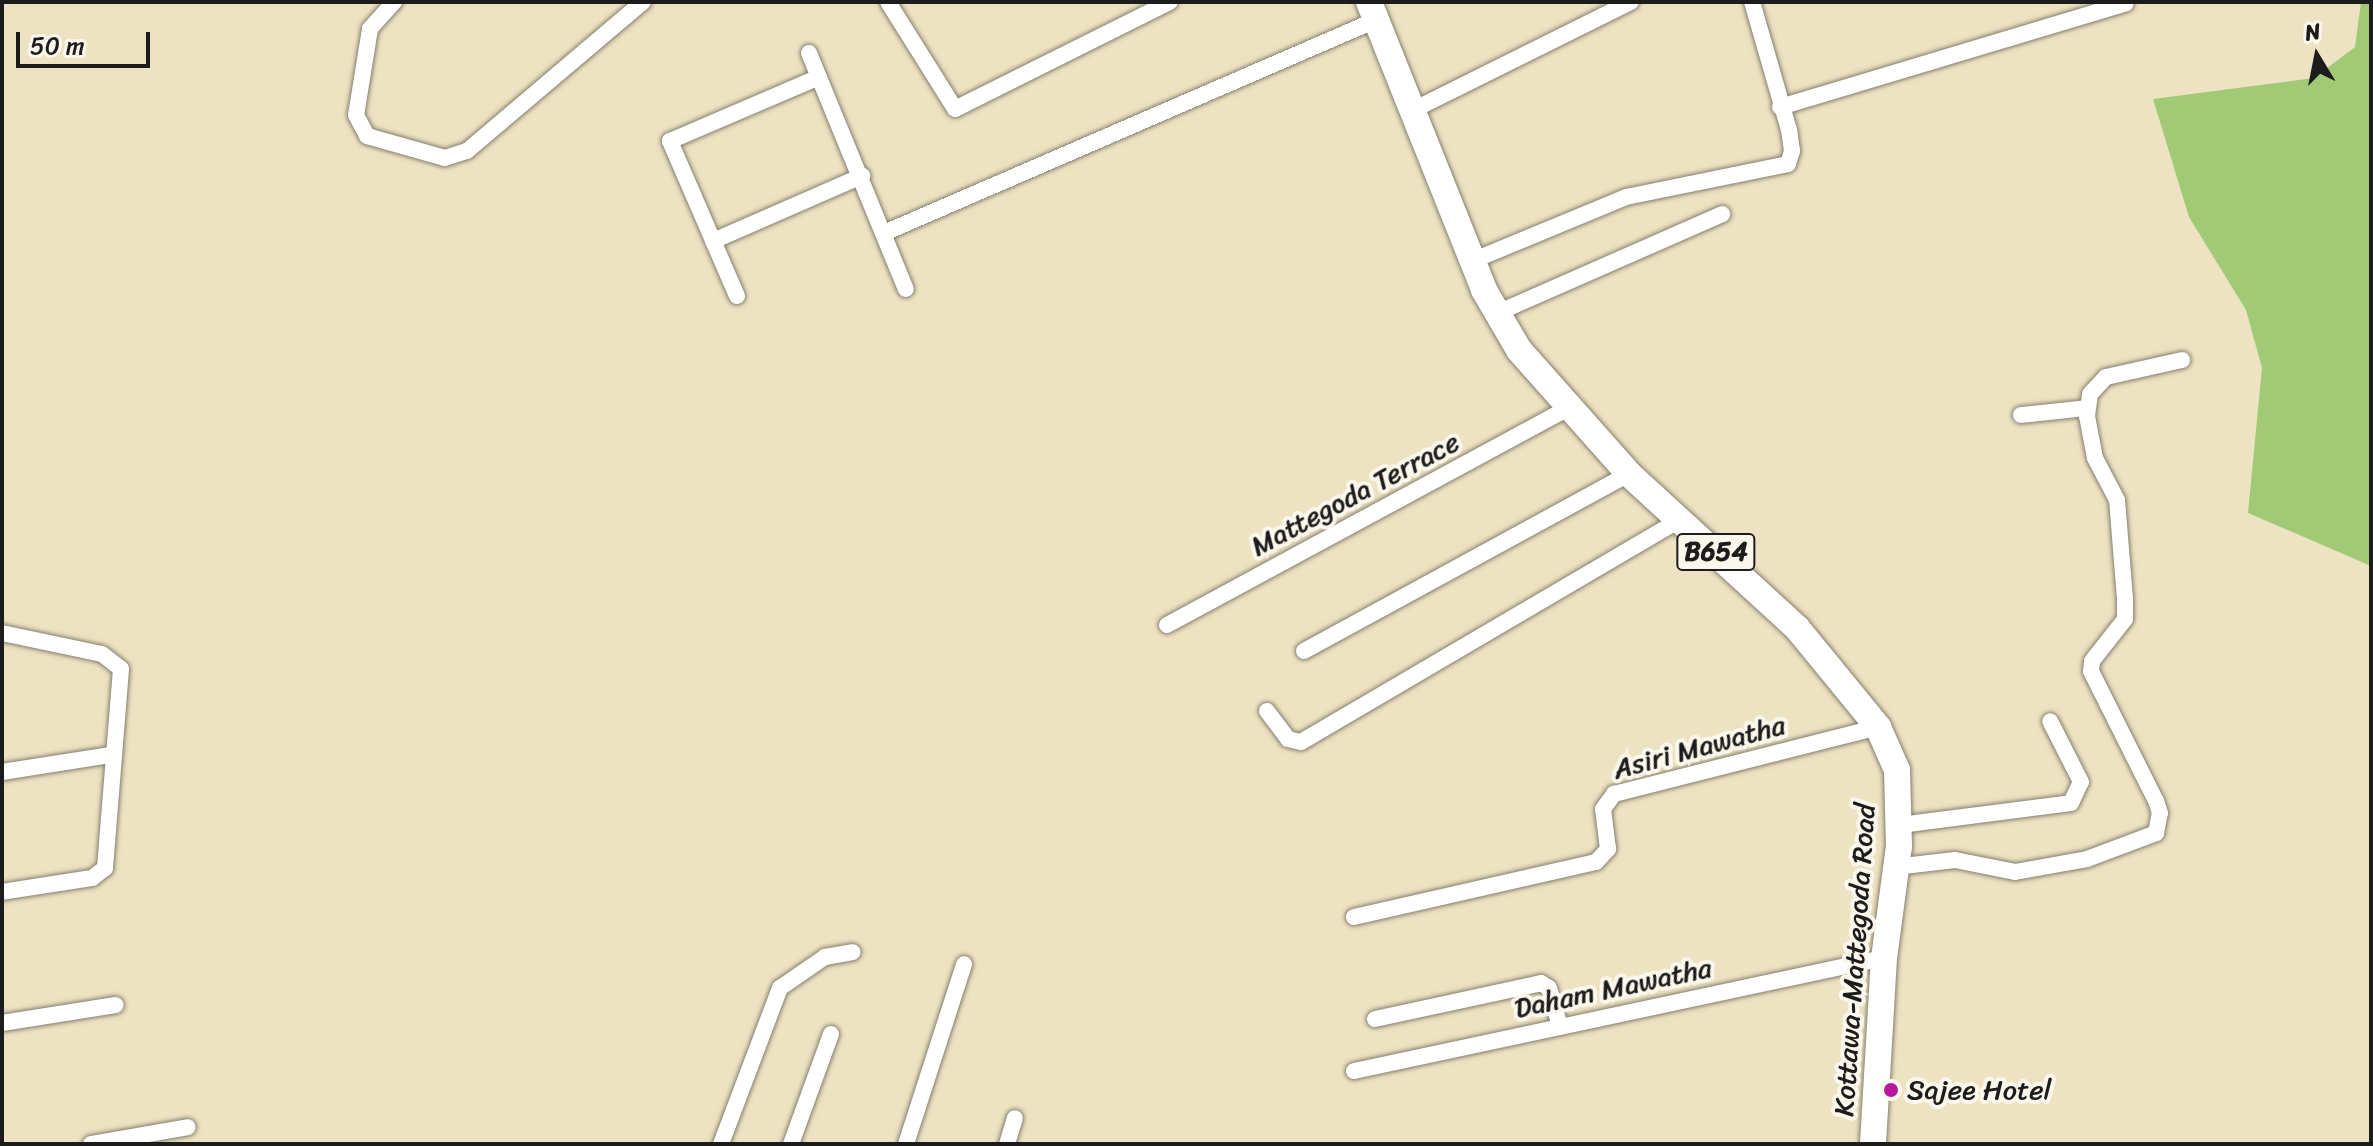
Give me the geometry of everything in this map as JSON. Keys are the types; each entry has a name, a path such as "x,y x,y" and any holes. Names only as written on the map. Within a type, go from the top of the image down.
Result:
{"main road":[{"name":"Kottawa-Mattegoda Road","path":"1373,11 1474,260 1497,313 1519,350 1629,474 1797,628 1878,727 1897,770 1900,825 1884,958 1873,1144"}],"street":[{"path":"394,2 370,29 356,115 367,136 445,158 467,151 643,2"},
{"path":"888,2 955,109 1170,2"},
{"path":"1415,109 1631,2"},
{"path":"1474,260 1626,197 1788,164 1792,151 1752,2"},
{"path":"1780,107 2126,3"},
{"path":"884,233 1373,11"},
{"path":"809,53 906,289"},
{"path":"737,296 671,145 673,136 819,77"},
{"path":"713,241 862,176"},
{"path":"1497,313 1722,214"},
{"path":"1895,867 1966,860 2015,872 2087,859 2156,833 2160,813 2156,801 2091,671 2092,661 2125,619 2125,599 2117,500 2095,458 2088,408 2090,394 2106,377 2182,360"},
{"name":"Mattegoda Terrace","path":"1167,625 1568,408"},
{"path":"2021,415 2088,408"},
{"path":"1304,651 1629,474"},
{"path":"1267,711 1288,739 1301,742 1679,520"},
{"path":"2,633 113,659 121,669 110,755 105,868 92,878 2,892"},
{"path":"1900,825 2071,803 2081,782 2050,721"},
{"name":"Asiri Mawatha","path":"1354,917 1596,862 1608,849 1603,809 1614,794 1878,727"},
{"path":"2,772 110,755"},
{"path":"721,1144 780,988 825,957 853,952"},
{"name":"Daham Mawatha","path":"1354,1071 1884,958"},
{"path":"906,1144 964,964"},
{"path":"1375,1019 1541,983 1549,988 1560,1026"},
{"path":"2,1023 116,1005"},
{"path":"791,1144 831,1034"},
{"path":"1007,1144 1015,1118"},
{"path":"91,1144 188,1127"}],"green space":[{"path":"2361,2 2371,2 2371,566 2248,513 2262,368 2246,310 2189,217 2153,99 2314,78 2355,47"}],"place":[{"name":"Sajee Hotel","path":"1891,1090"}]}
